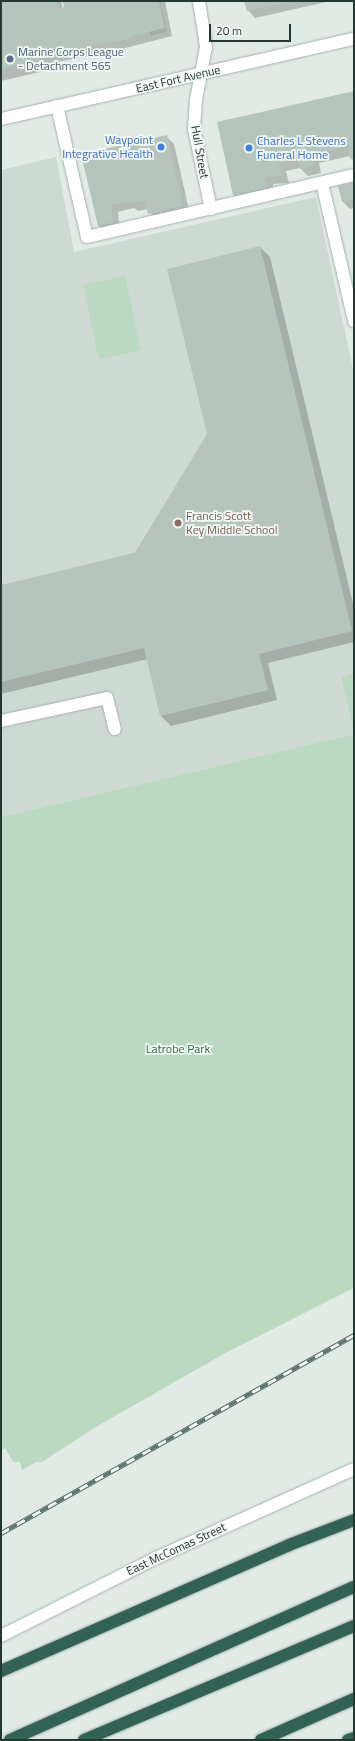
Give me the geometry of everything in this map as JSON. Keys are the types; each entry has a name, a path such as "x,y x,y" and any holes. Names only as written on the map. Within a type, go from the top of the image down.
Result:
{"highway":[{"path":"1,1671 289,1544 354,1520"},
{"path":"10,1740 354,1587"},
{"path":"84,1740 354,1626"},
{"path":"261,1740 354,1699"},
{"path":"348,1740 354,1738"}],"street":[{"name":"Hull Street","path":"199,1 206,47 203,73 196,100 194,129 210,209"},
{"name":"East Fort Avenue","path":"1,119 354,39"},
{"path":"57,106 87,237 354,176"},
{"path":"322,183 354,321"},
{"path":"1,721 107,698 115,729"},
{"name":"East McComas Street","path":"1,1636 183,1545 354,1469"}],"shaded area":[{"path":"142,1 160,1 167,32 151,36"},
{"name":"Francis Scott Key Middle School","path":"56,157 74,252 316,197 354,374 354,673 341,677 354,734 1,817 1,170"}],"green space":[{"path":"125,276 141,350 99,359 83,285"},
{"path":"354,673 354,734 341,677"},
{"name":"Latrobe Park","path":"354,734 354,1288 227,1352 94,1428 42,1462 36,1462 22,1470 20,1462 13,1462 5,1448 1,1450 1,817"}],"building":[{"path":"1,1 56,1 58,9 64,7 63,1 159,1 165,28 132,36 133,38 39,57 39,60 1,69"},
{"path":"244,1 288,1 288,2 247,11"},
{"path":"354,91 354,158 350,159 348,147 312,155 314,166 300,169 297,160 279,163 282,176 265,177 267,188 233,195 217,122"},
{"path":"167,135 183,206 148,214 145,201 111,204 113,223 98,226 81,154"},
{"path":"354,182 354,199 342,202 338,186"},
{"path":"260,246 352,631 259,654 268,690 160,716 144,648 1,682 1,585 135,553 207,434 167,269"}],"railway":[{"path":"1,1533 354,1335"}],"place":[{"name":"Marine Corps League - Detachment 565","path":"10,59"},
{"name":"Waypoint Integrative Health","path":"161,147"},
{"name":"Charles L Stevens Funeral Home","path":"249,148"},
{"name":"Francis Scott Key Middle School","path":"178,523"}]}
